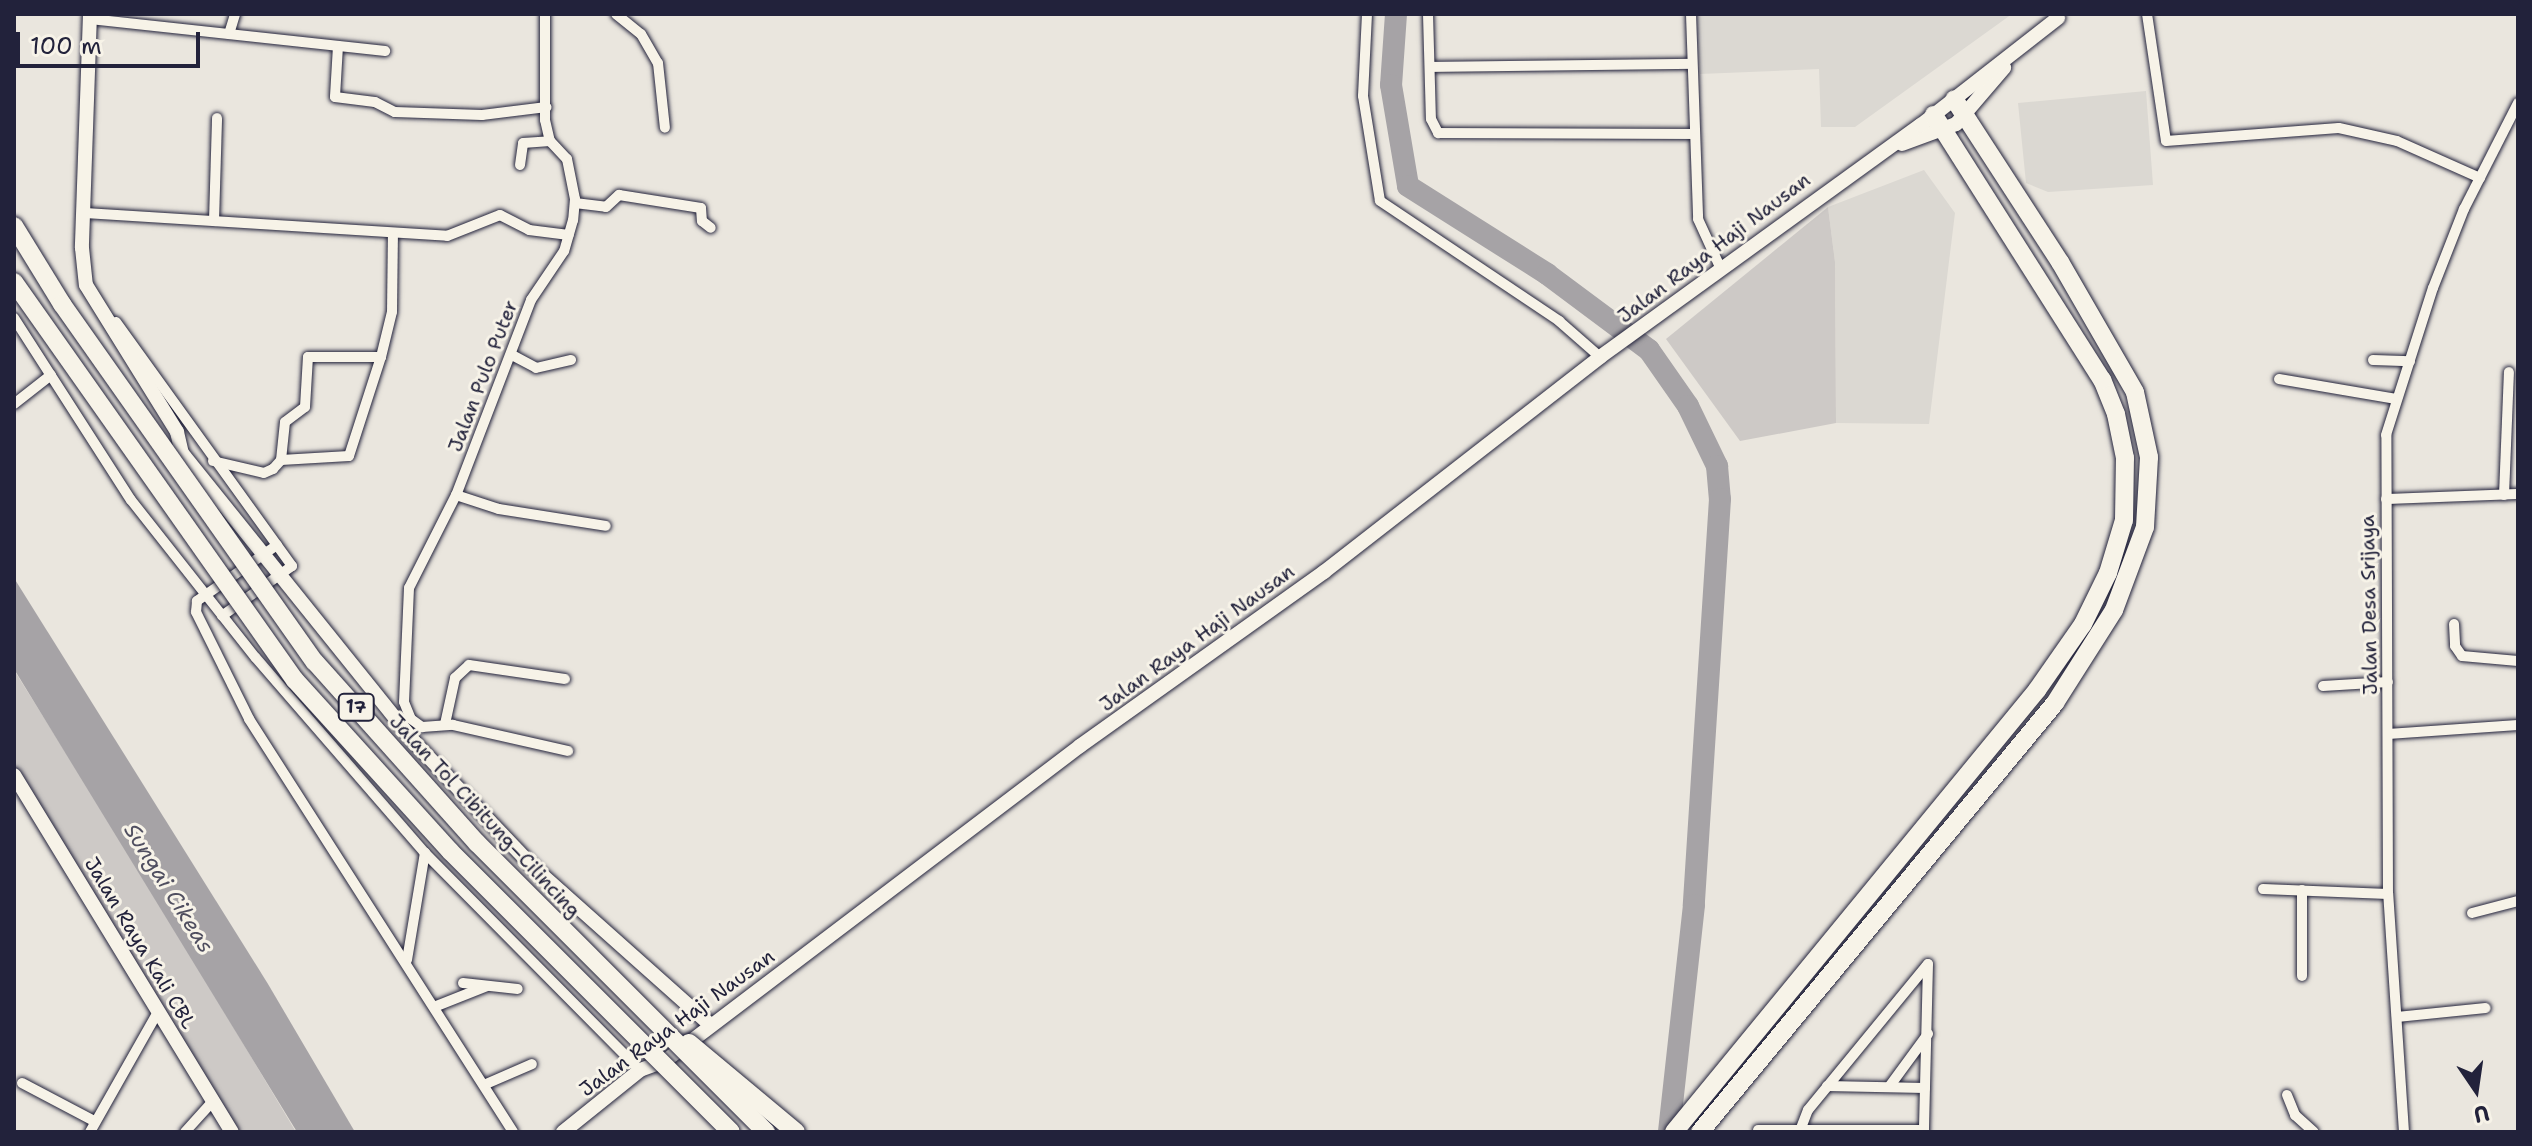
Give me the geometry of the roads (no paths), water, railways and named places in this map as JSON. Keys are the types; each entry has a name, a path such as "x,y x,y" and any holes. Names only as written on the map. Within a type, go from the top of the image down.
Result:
{"highway":[{"path":"1700,1132 1890,904 2085,661 2127,583 2149,511 2146,432 2126,372 1954,99"},
{"path":"1674,1132 2037,690 2083,624 2108,573 2126,504 2125,458 2106,388 1939,122"},
{"name":"Jalan Tol Cibitung–Cilincing","path":"14,226 62,304 315,662 477,843 611,982 766,1132"},
{"name":"17","path":"14,282 295,680 450,851 731,1132"},
{"path":"611,982 796,1132"}],"main road":[{"path":"90,17 86,285 177,432 182,453 260,556 281,574 415,743 532,866 708,1023"},
{"name":"Jalan Raya Haji Nausan","path":"563,1132 640,1070 665,1061 708,1023 1336,563 1720,267 1853,172 1939,122 1964,117 1999,73 2058,18 1954,99 1939,122"},
{"name":"Jalan Raya Kali CBL","path":"14,775 232,1132"}],"street":[{"path":"229,34 235,14"},
{"name":"Jalan Pulo Puter","path":"422,727 411,719 404,702 409,588 456,495 531,300 569,235 575,203 567,159 550,141 545,14"},
{"path":"616,14 641,34 658,63 665,128"},
{"path":"1367,14 1363,96 1380,201 1604,354"},
{"path":"1428,14 1431,119 1438,133 1693,134"},
{"path":"1691,14 1698,219 1720,267"},
{"path":"2147,14 2164,140 2339,128 2397,141 2480,178"},
{"path":"90,17 385,51"},
{"path":"338,46 335,97 375,102 395,112 482,115 547,107"},
{"path":"1430,67 1692,64"},
{"name":"Jalan Desa Srijaya","path":"2404,1132 2388,894 2386,435 2433,288 2480,178 2518,103"},
{"path":"214,221 217,118"},
{"path":"520,165 523,143 550,141"},
{"path":"575,203 606,207 619,195 701,208 702,221 711,228"},
{"path":"85,213 393,234 459,234 500,215 529,230 569,235"},
{"path":"213,461 264,473 281,460 349,456 392,312 393,234"},
{"path":"86,285 292,566 222,616"},
{"path":"14,318 131,500 222,616 425,853 640,1070"},
{"path":"512,355 536,368 571,360"},
{"path":"281,460 285,422 305,407 308,357 381,357"},
{"path":"2373,360 2410,361"},
{"path":"2504,495 2509,372"},
{"path":"14,404 51,375"},
{"path":"2279,379 2396,399"},
{"path":"2386,499 2518,494"},
{"path":"456,495 499,509 606,526"},
{"path":"277,545 205,595 195,605 196,612 249,719 407,960 513,1132"},
{"path":"2454,624 2455,646 2462,656 2518,661"},
{"path":"445,724 455,678 469,665 565,679"},
{"path":"2323,686 2388,682"},
{"path":"415,743 422,727 445,724 568,751"},
{"path":"2388,734 2436,728 2518,725"},
{"path":"407,960 425,853"},
{"path":"2263,889 2388,894"},
{"path":"2302,890 2302,976"},
{"path":"2472,913 2518,901"},
{"path":"1758,1130 1924,1131 1928,964 1827,1086 1801,1128"},
{"path":"463,983 518,989"},
{"path":"434,1007 487,986"},
{"path":"2397,1017 2486,1008"},
{"path":"22,1083 92,1127 158,1012"},
{"path":"1889,1087 1928,1034"},
{"path":"486,1084 532,1064"},
{"path":"1827,1086 1925,1088"},
{"path":"2287,1095 2295,1115 2314,1132"},
{"path":"185,1132 213,1101"}],"water":[{"name":"Sungai Cikeas","path":"14,578 268,984 355,1132 297,1132 14,669"}],"waterway":[{"path":"1396,14 1391,85 1408,186 1547,274 1649,350 1688,406 1717,466 1720,499 1694,905 1669,1132"}]}
